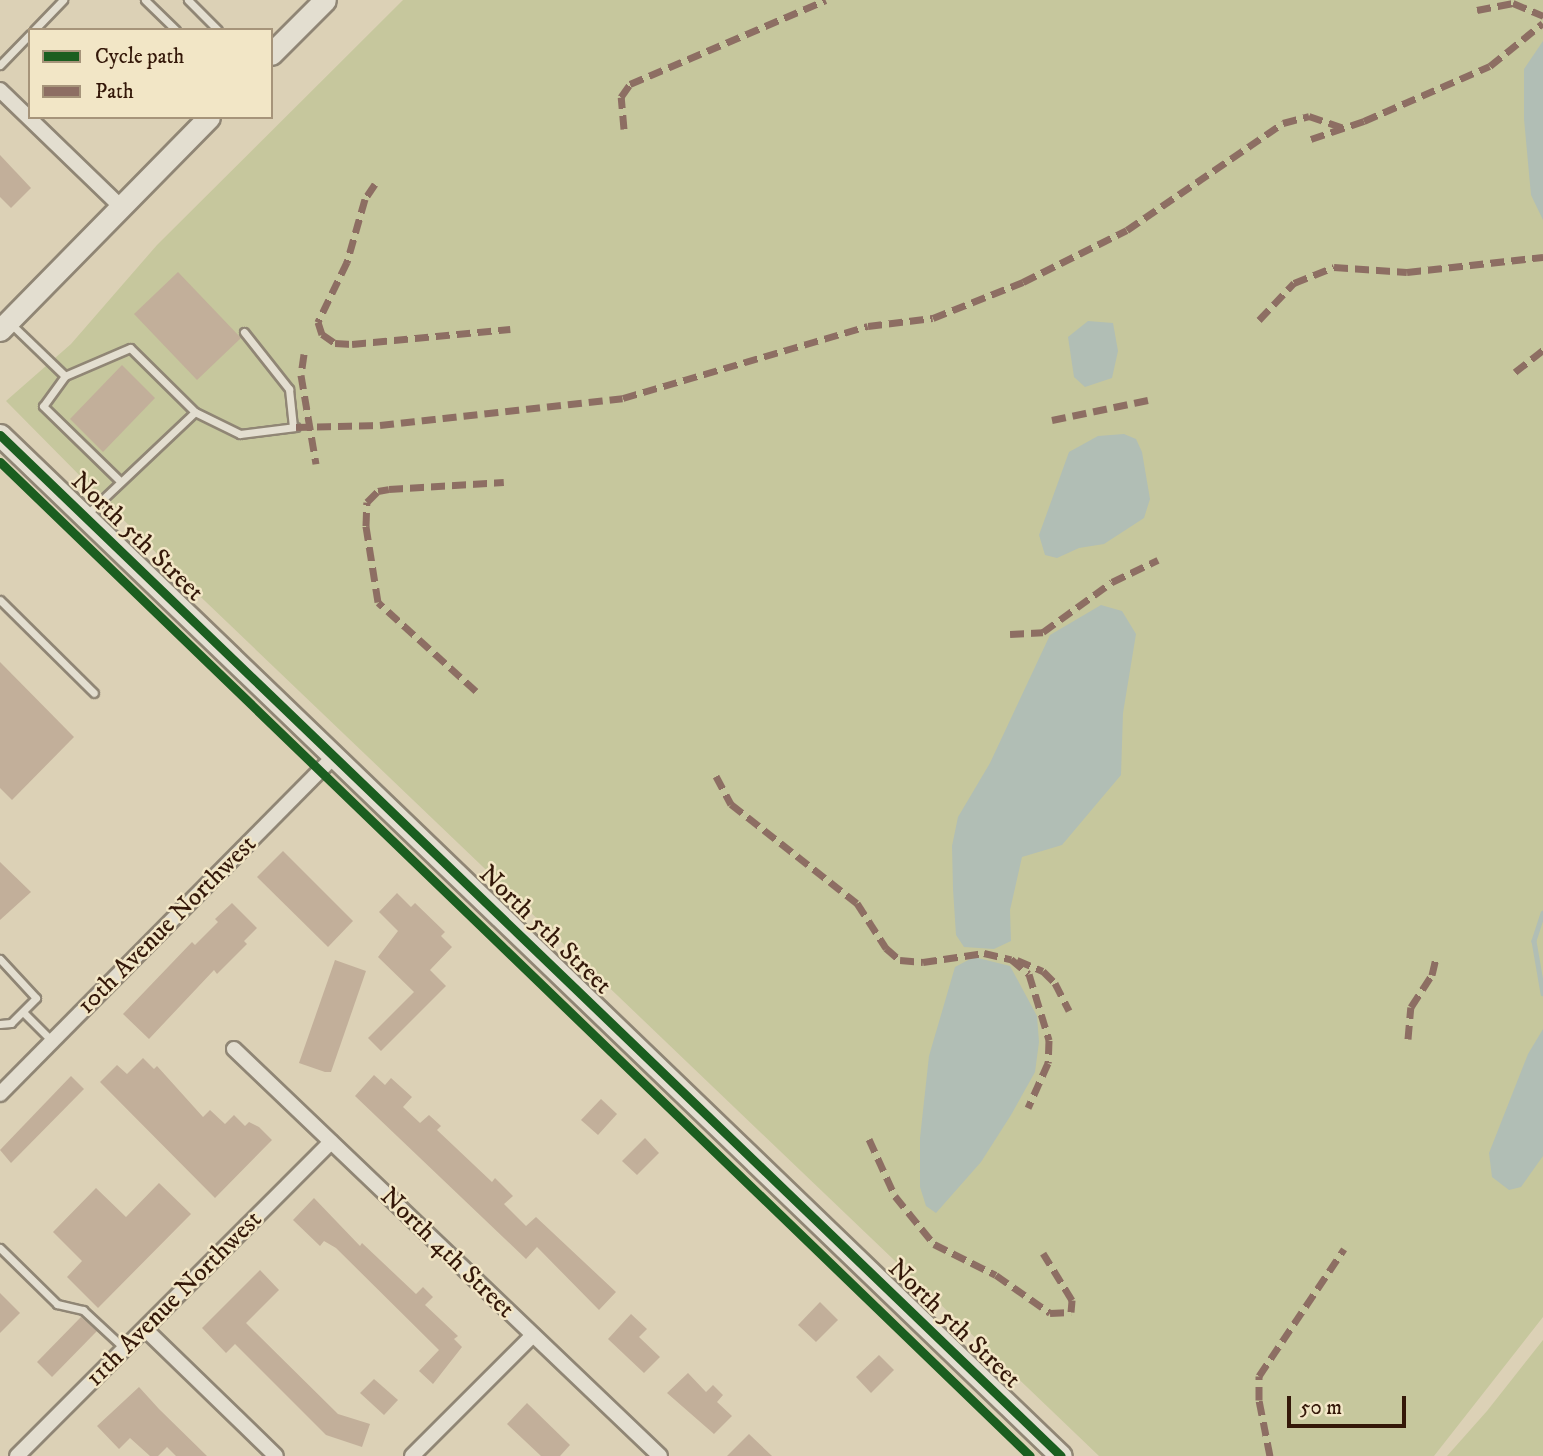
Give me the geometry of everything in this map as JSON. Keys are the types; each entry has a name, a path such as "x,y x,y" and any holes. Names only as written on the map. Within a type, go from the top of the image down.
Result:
{"street":[{"path":"273,52 324,0"},
{"path":"0,90 28,117"},
{"path":"30,119 121,207"},
{"path":"4,326 207,119"},
{"name":"North 5th Street","path":"0,435 1061,1456"},
{"name":"10th Avenue Northwest","path":"0,1094 335,756"},
{"name":"North 4th Street","path":"234,1049 660,1456"},
{"name":"11th Avenue Northwest","path":"17,1456 331,1142"},
{"path":"145,1329 276,1456"},
{"path":"412,1456 534,1335"}],"lane":[{"path":"36,28 63,0"},
{"path":"145,0 174,28"},
{"path":"188,0 217,28"},
{"path":"0,65 28,36"},
{"path":"4,326 65,376"},
{"path":"119,480 43,406 65,376 130,348 195,412 240,434 295,427 289,390 244,332"},
{"path":"85,516 119,480 195,412"},
{"path":"0,600 94,692"},
{"path":"0,959 36,998 24,1013 11,1023 0,1024"},
{"path":"24,1013 52,1041"},
{"path":"0,1248 57,1304 83,1310 124,1349"}],"green space":[{"path":"403,0 1543,0 1543,1317 1434,1456 1099,1456 183,580 6,401 71,344 157,245"},
{"path":"1543,1340 1543,1456 1447,1456 1487,1411"}],"shaded area":[{"path":"1543,41 1543,220 1531,195 1524,119 1524,69"},
{"path":"1088,321 1113,323 1118,351 1112,378 1085,387 1074,377 1068,337"},
{"path":"1124,434 1136,439 1142,452 1150,499 1144,518 1104,544 1079,548 1057,558 1045,555 1039,535 1069,452 1098,436"},
{"path":"1101,605 1122,611 1136,634 1123,713 1121,775 1062,845 1022,857 1010,910 1011,941 994,949 964,947 956,935 953,889 952,846 958,817 990,763 1050,635"},
{"path":"974,957 1010,966 1037,1016 1039,1042 1035,1072 981,1162 936,1213 926,1206 920,1187 920,1138 929,1056 955,967"},
{"path":"1543,1029 1543,1156 1521,1187 1509,1190 1492,1177 1489,1153 1528,1054"}],"building":[{"path":"0,155 31,188 11,208 0,197"},
{"path":"178,272 241,338 197,380 134,314"},
{"path":"122,365 155,398 103,452 70,419"},
{"path":"0,662 74,737 12,800 0,788"},
{"path":"283,851 353,921 328,947 257,877"},
{"path":"0,862 31,892 0,920"},
{"path":"397,893 411,907 415,903 445,932 441,936 452,947 430,970 446,986 381,1051 368,1038 414,992 378,957 398,931 379,912"},
{"path":"232,903 257,928 244,941 247,944 217,974 214,970 149,1039 123,1014 192,942 195,945 218,922 215,919"},
{"path":"335,960 366,971 331,1072 325,1072 299,1063"},
{"path":"143,1058 154,1069 157,1066 203,1117 210,1110 225,1124 234,1115 245,1126 249,1122 259,1127 272,1140 215,1198 100,1082 117,1065 127,1074"},
{"path":"374,1075 385,1085 391,1078 412,1097 403,1107 420,1123 429,1115 441,1126 437,1130 492,1182 495,1178 513,1196 504,1204 526,1226 536,1217 616,1292 599,1310 537,1247 526,1259 355,1096"},
{"path":"71,1076 84,1089 11,1163 0,1150"},
{"path":"601,1099 617,1114 598,1135 581,1120"},
{"path":"645,1138 659,1153 637,1175 622,1161"},
{"path":"159,1183 191,1214 98,1308 67,1277 82,1261 53,1232 96,1188 126,1217"},
{"path":"314,1198 360,1246 362,1243 416,1294 423,1287 433,1297 425,1305 458,1336 454,1339 462,1347 433,1384 419,1371 439,1350 336,1248 324,1241 320,1246 293,1220"},
{"path":"260,1270 279,1290 246,1323 338,1414 370,1424 362,1447 326,1435 235,1344 226,1353 202,1328"},
{"path":"0,1293 20,1313 0,1333"},
{"path":"820,1302 838,1320 816,1342 798,1325"},
{"path":"631,1314 647,1329 639,1337 660,1357 644,1373 608,1339"},
{"path":"81,1317 97,1331 52,1377 37,1362"},
{"path":"879,1355 894,1370 871,1393 856,1377"},
{"path":"688,1373 706,1392 713,1385 723,1395 717,1402 732,1416 714,1434 667,1393"},
{"path":"374,1379 398,1400 384,1415 360,1393"},
{"path":"139,1387 207,1456 176,1456 167,1447 158,1456 150,1456 130,1438 119,1449 97,1426"},
{"path":"527,1403 570,1445 560,1456 541,1456 507,1424"},
{"path":"749,1434 772,1456 727,1456"}],"waterway":[{"path":"1543,913 1534,941 1543,993"}],"marked path":[{"path":"624,129 621,97 630,84 826,0"},
{"path":"1477,10 1513,3 1543,16"},
{"path":"1311,139 1364,121 1490,66 1543,23"},
{"path":"296,427 380,425 623,398 868,326 933,318 1023,282 1127,230 1283,123 1309,116 1344,128"},
{"path":"375,184 365,199 347,262 318,322 322,334 335,343 352,344 510,329"},
{"path":"1259,320 1294,283 1334,267 1407,272 1543,257"},
{"path":"1515,372 1543,350"},
{"path":"304,354 301,375 316,464"},
{"path":"1052,420 1148,400"},
{"path":"476,691 378,602 366,526 367,502 378,491 389,489 504,482"},
{"path":"1010,634 1043,632 1112,582 1158,560"},
{"path":"716,776 731,804 857,903 886,948 900,960 923,962 984,953 1011,959 1029,974 1049,1040 1048,1063 1028,1108"},
{"path":"1408,1039 1411,1007 1432,975 1436,958"},
{"path":"1017,960 1043,971 1055,983 1069,1011"},
{"path":"869,1139 895,1196 934,1244 996,1275 1050,1313 1071,1312 1072,1300 1043,1253"},
{"path":"1270,1456 1259,1400 1259,1376 1344,1249"}],"cycle path":[{"path":"0,435 1061,1456"},
{"path":"0,462 1030,1456"}]}
